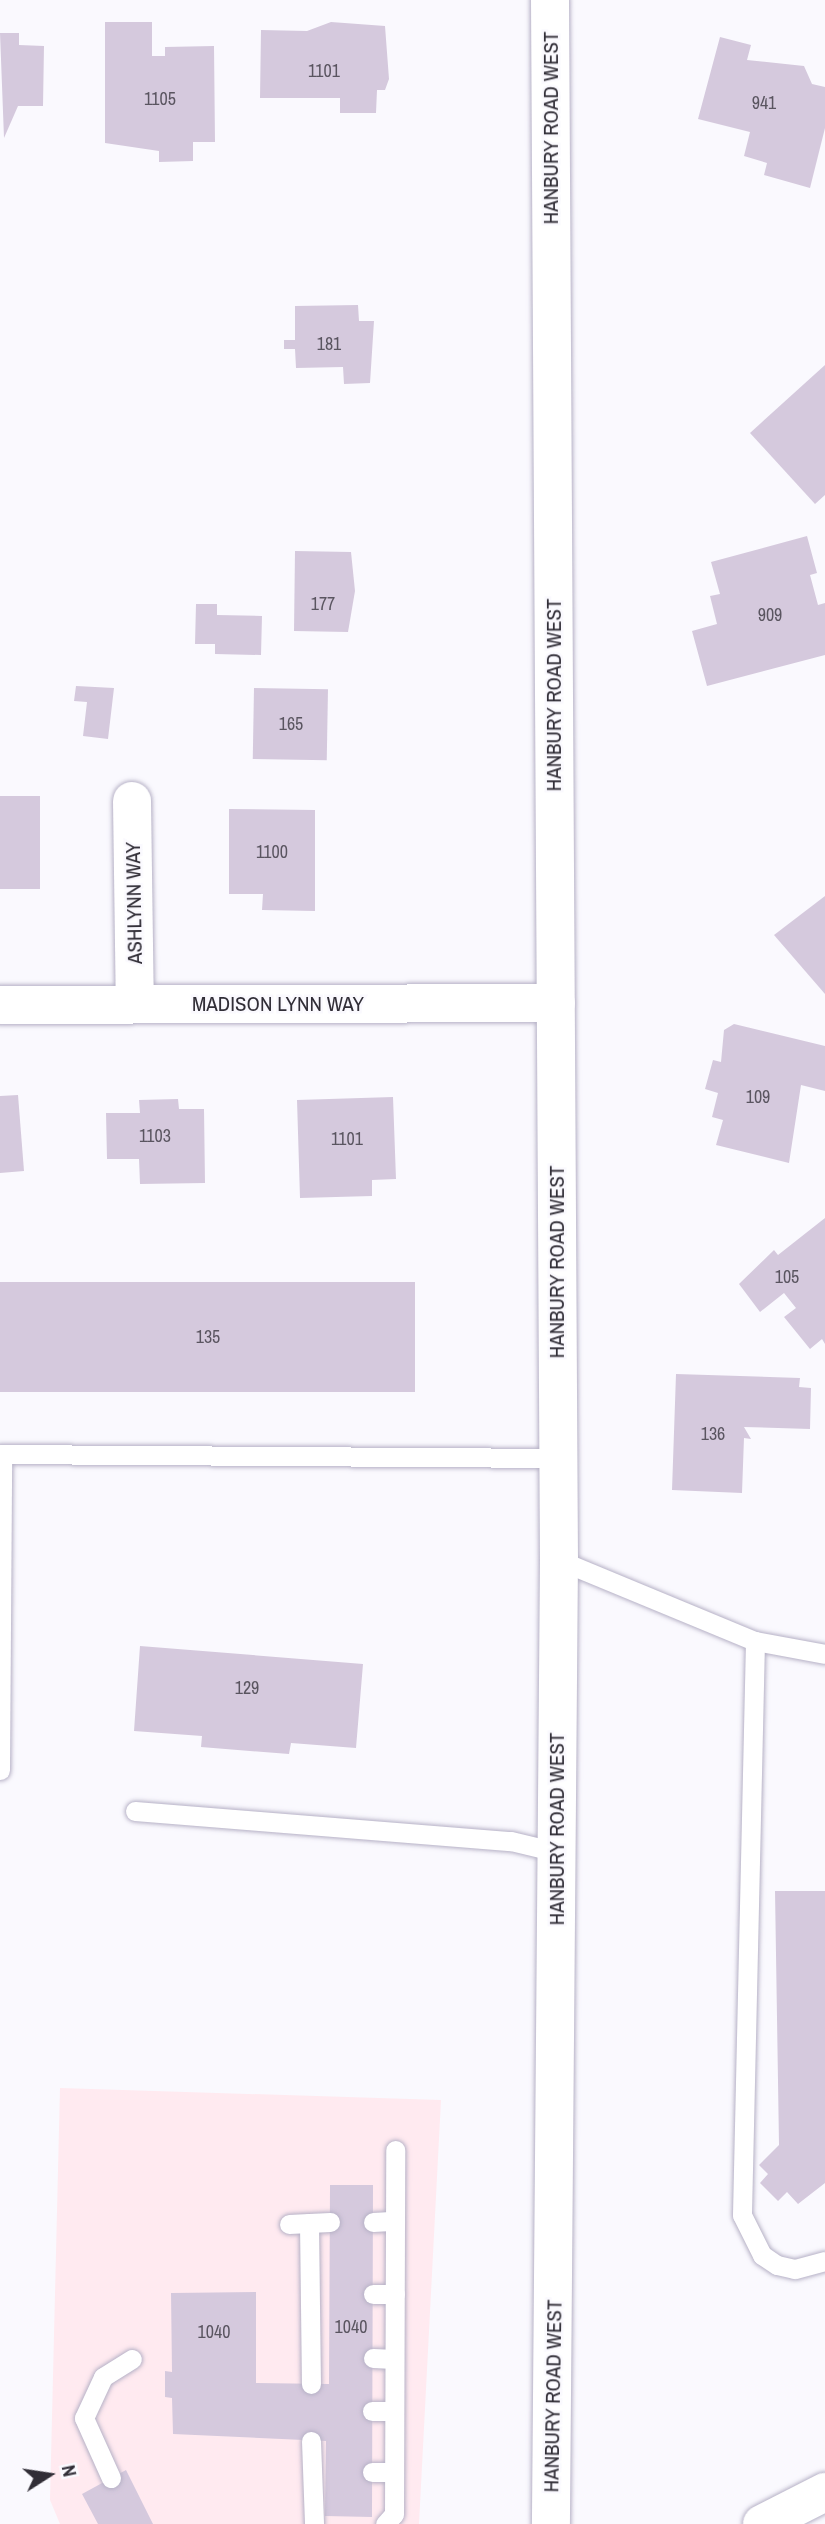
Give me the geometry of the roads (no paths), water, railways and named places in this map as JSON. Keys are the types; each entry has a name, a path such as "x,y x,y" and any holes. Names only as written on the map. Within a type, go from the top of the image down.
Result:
{"main road":[{"name":"HANBURY ROAD WEST","path":"550,0 559,1560 551,2524"},
{"name":"ASHLYNN WAY","path":"132,801 135,1004"},
{"name":"MADISON LYNN WAY","path":"0,1005 556,1003"},
{"path":"762,2524 825,2492"}],"lane":[{"path":"0,1770 1,1454 558,1458"},
{"path":"559,1560 755,1641 825,1654"},
{"path":"755,1641 742,2215 762,2255 776,2265 795,2269 825,2261"},
{"path":"135,1811 511,1841 557,1852"},
{"path":"385,2524 394,2514 396,2150"},
{"path":"373,2222 395,2221"},
{"path":"311,2384 320,2358 319,2295 299,2223 330,2222"},
{"path":"373,2294 395,2294"},
{"path":"373,2358 394,2358"},
{"path":"111,2478 84,2418 103,2377 132,2359"},
{"path":"372,2411 394,2411"},
{"path":"312,2441 319,2473 314,2524"},
{"path":"372,2472 394,2472"}]}
